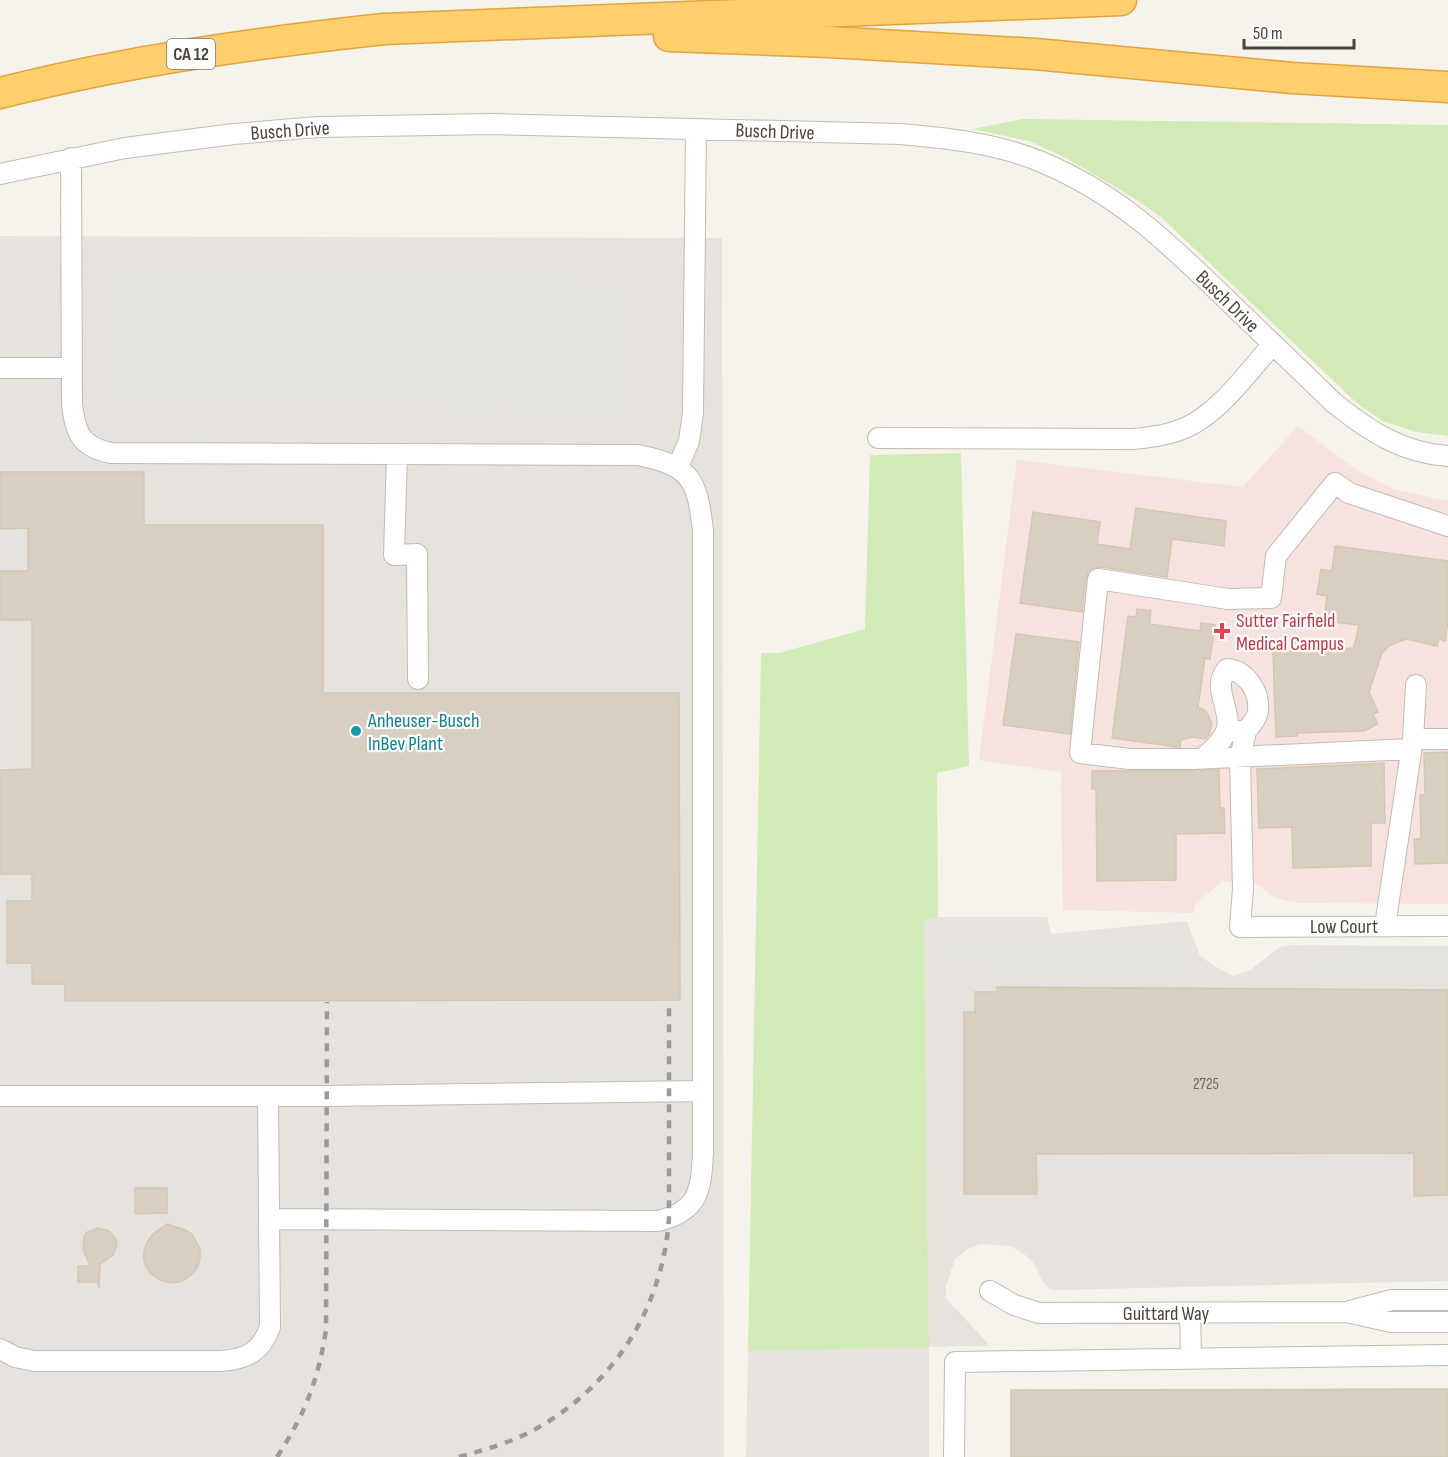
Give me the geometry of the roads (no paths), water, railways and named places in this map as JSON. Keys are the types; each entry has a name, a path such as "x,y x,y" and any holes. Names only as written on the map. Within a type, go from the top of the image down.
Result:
{"highway":[{"name":"CA 12","path":"0,93 80,74 173,56 263,42 384,29 1121,0"},
{"path":"384,29 622,34 840,43 1035,54 1292,78 1448,87"}],"street":[{"name":"Busch Drive","path":"0,174 125,148 234,134 318,127 492,124 900,134 953,138 1037,160 1080,180 1122,205 1159,234 1334,403 1366,428 1401,446 1448,456"},
{"path":"678,467 689,441 693,413 696,129"},
{"path":"71,158 74,419 79,434 88,444 98,450 111,453 638,455 662,460 684,471 699,499 703,531 703,1152 700,1187 694,1202 684,1212 658,1221 270,1219"},
{"path":"878,438 1133,439 1162,436 1188,427 1212,411 1273,344"},
{"path":"0,368 72,368"},
{"path":"397,454 394,555 417,554 418,679"},
{"path":"1448,526 1349,493 1335,483 1276,556 1271,598 1228,599 1098,579 1080,753 1130,759 1240,758 1448,739"},
{"path":"1385,926 1412,744 1416,685"},
{"path":"1203,758 1237,729 1240,758"},
{"name":"Low Court","path":"1240,758 1243,889 1240,927 1448,926"},
{"path":"0,1096 268,1096 703,1091"},
{"path":"1,1351 34,1361 221,1361 238,1360 253,1353 265,1340 270,1327 268,1096"},
{"name":"Guittard Way","path":"990,1291 1014,1305 1039,1313 1347,1312 1392,1322 1448,1322"},
{"name":"Guittard Way","path":"1347,1312 1392,1300 1448,1300"},
{"path":"1190,1313 1191,1358"},
{"path":"954,1457 955,1362 1448,1355"}],"railway":[{"path":"459,1457 514,1439 561,1413 609,1369 644,1314 665,1252 669,1218 669,1001"},
{"path":"277,1457 309,1397 319,1365 326,1330 327,1002"}],"place":[{"name":"Sutter Fairfield Medical Campus","path":"1222,631"},
{"name":"Anheuser-Busch InBev Plant","path":"356,731"}]}
